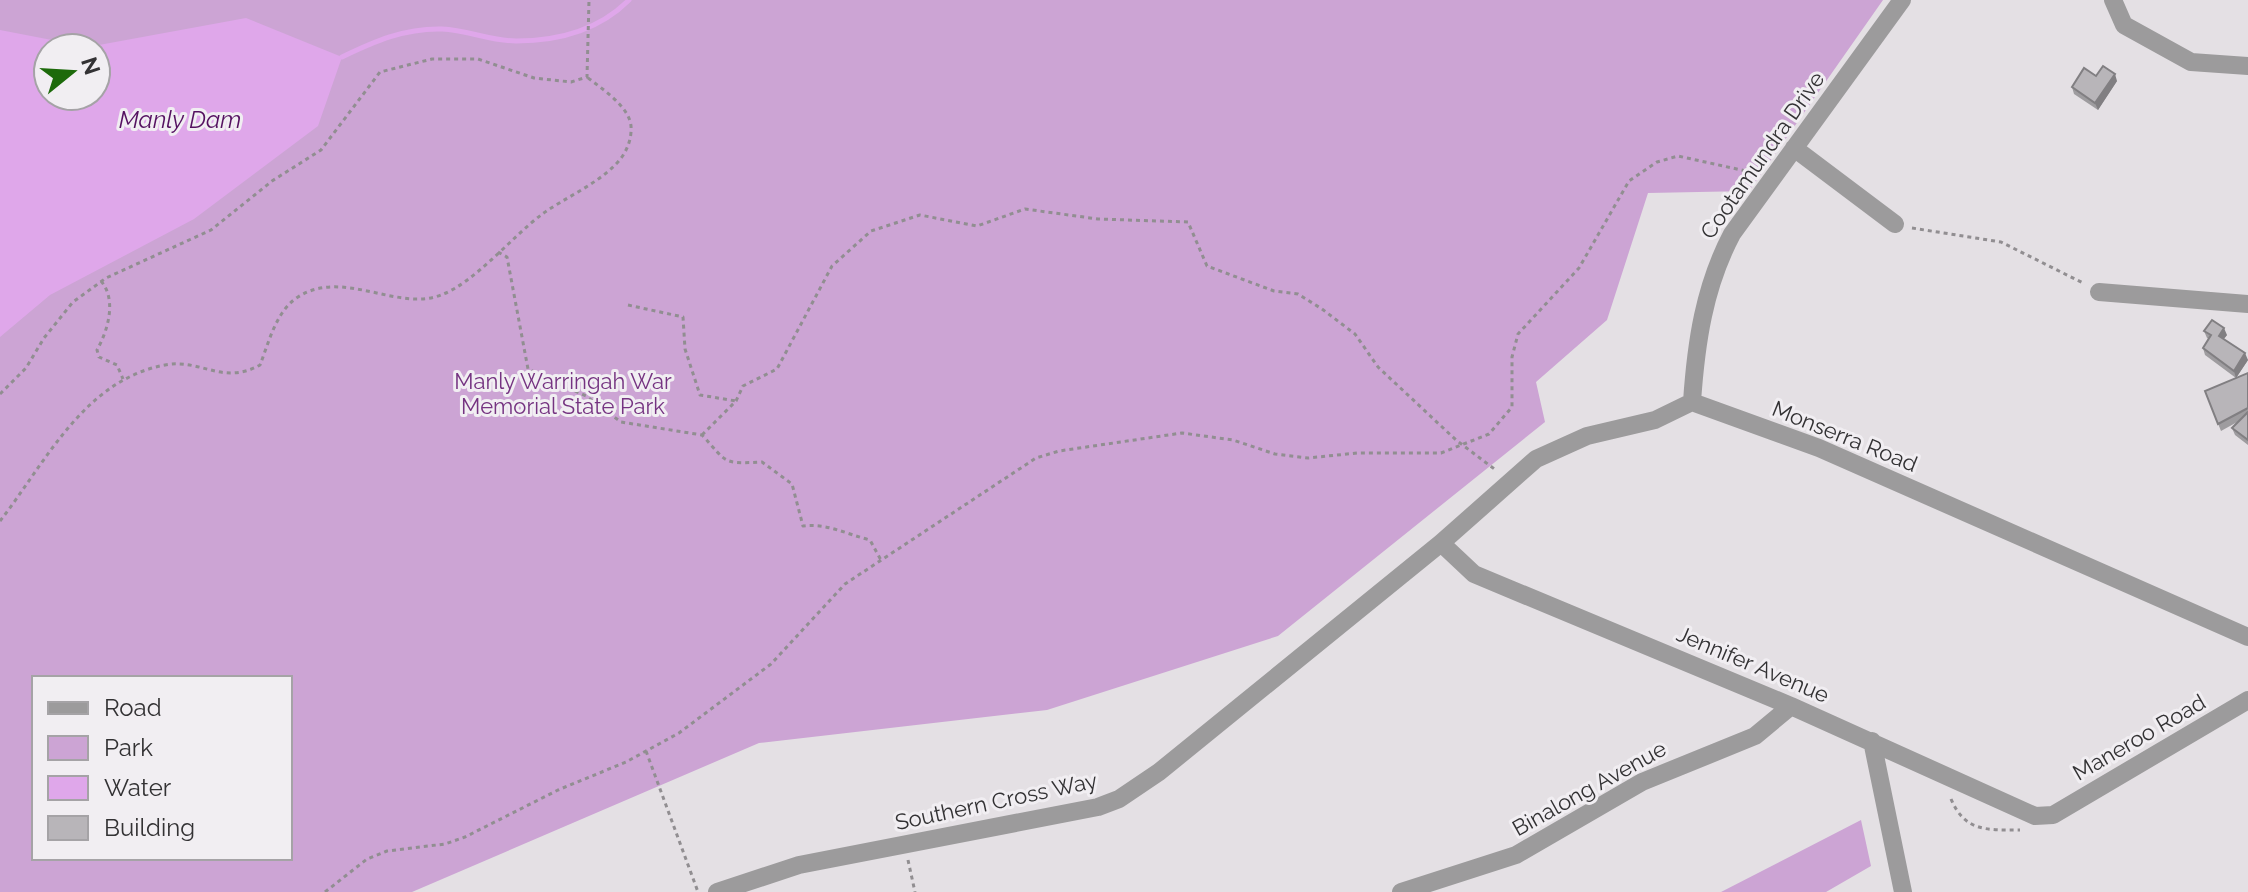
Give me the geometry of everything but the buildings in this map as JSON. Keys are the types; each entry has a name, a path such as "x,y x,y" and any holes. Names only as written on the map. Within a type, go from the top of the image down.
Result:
{"street":[{"name":"Cootamundra Drive","path":"1692,402 1695,351 1717,263 1732,234 1902,0"},
{"path":"2113,0 2124,25 2191,62 2248,66"},
{"path":"1794,148 1895,224"},
{"path":"2099,292 2248,304"},
{"path":"1441,543 1536,459 1587,436 1655,420 1692,402"},
{"name":"Monserra Road","path":"1692,402 1819,448 2248,637"},
{"name":"Jennifer Avenue","path":"1441,543 1474,574 1791,706 2035,816 2053,815"},
{"name":"Southern Cross Way","path":"717,892 799,865 1098,807 1119,799 1159,772 1441,543"},
{"name":"Maneroo Road","path":"2053,815 2248,700"},
{"name":"Binalong Avenue","path":"1401,892 1516,855 1642,782 1755,736 1791,706"},
{"path":"1872,741 1903,892"}],"path":[{"path":"587,77 591,48 589,0"},
{"path":"0,394 26,368 44,338 73,302 101,281 211,230 272,181 321,150 380,72 432,59 478,59 534,78 571,82 587,77"},
{"path":"0,521 71,422 103,392 123,379 167,364 192,366 218,374 244,374 260,365 279,317 298,297 329,285 398,297 440,296 540,216 615,166 628,148 631,124 620,105 587,77"},
{"path":"325,892 367,859 387,851 445,844 465,837 679,733 771,664 845,584 1036,458 1059,451 1182,433 1233,440 1275,454 1308,458 1357,453 1441,453 1464,447 1489,434 1512,407 1512,357 1518,334 1579,268 1629,181 1657,162 1678,156 1704,159 1737,172 1756,173 1765,168"},
{"path":"702,435 736,401 743,386 777,369 832,266 871,231 920,215 977,226 1025,209 1098,219 1188,222 1207,266 1274,291 1298,294 1322,309 1355,334 1378,367 1464,447 1512,481"},
{"path":"1895,224 2001,242 2099,292"},
{"path":"498,252 507,257 528,369 586,396 621,422 702,435 724,461 762,462 792,484 803,526 821,524 840,534 870,540 882,562"},
{"path":"101,281 110,292 110,307 106,315 107,331 97,350 99,357 117,365 123,379"},
{"path":"628,305 683,317 685,349 700,395 736,401"},
{"path":"646,751 698,892"},
{"path":"1947,787 1957,812 1971,826 1989,830 2027,830"},
{"path":"905,845 915,892"}],"green space":[{"name":"Manly Warringah War Memorial State Park","path":"0,0 1883,0 1749,191 1648,193 1607,320 1536,382 1545,422 1278,636 1047,710 759,743 412,892 0,892"},
{"path":"1861,820 1871,866 1826,892 1721,892"}],"water":[{"name":"Manly Dam","path":"246,18 342,57 318,126 194,219 50,295 0,337 0,30 32,36 32,112 112,112 112,43"}],"waterway":[{"path":"342,57 390,37 428,29 451,30 507,41 547,39 591,27 629,0"}]}
